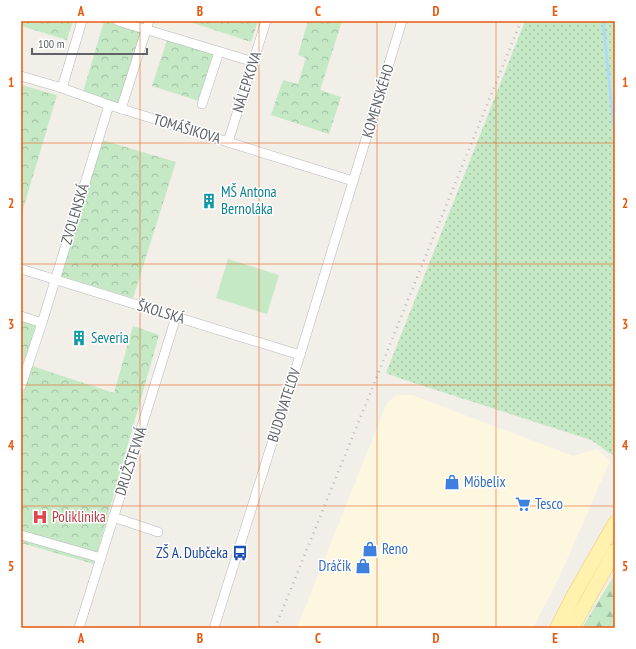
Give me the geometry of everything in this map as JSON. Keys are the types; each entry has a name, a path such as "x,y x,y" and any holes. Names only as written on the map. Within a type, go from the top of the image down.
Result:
{"main road":[{"path":"557,628 575,593 615,524"},
{"path":"572,628 615,551"}],"street":[{"path":"62,88 82,21"},
{"path":"118,21 148,26 219,52 254,62"},
{"name":"NÁLEPKOVA","path":"228,142 266,21"},
{"name":"KOMENSKÉHO","path":"353,181 402,21"},
{"path":"121,109 148,26"},
{"path":"202,104 219,52"},
{"name":"TOMÁŠIKOVA","path":"21,76 62,88 121,109 353,181"},
{"name":"ZVOLENSKÁ","path":"21,386 56,280 109,105"},
{"name":"BUDOVATEĽOV","path":"214,628 300,356 353,181"},
{"name":"ŠKOLSKÁ","path":"21,269 300,356"},
{"path":"21,316 42,323"},
{"name":"DRUŽSTEVNÁ","path":"79,628 176,317"},
{"path":"113,517 158,532"},
{"path":"21,535 101,558"}],"shaded area":[{"path":"397,395 412,395 573,456 597,449 610,461 558,580 533,628 297,628 387,403"}],"green space":[{"path":"21,21 73,21 67,40 21,26"},
{"path":"104,21 146,21 119,104 83,92"},
{"path":"187,21 258,21 251,42"},
{"path":"308,21 342,21 320,90 341,97 329,134 271,115 283,80 298,84 306,58 298,55"},
{"path":"525,21 615,21 615,457 591,440 386,373"},
{"path":"169,34 220,52 202,102 152,86"},
{"path":"21,85 57,95 21,216"},
{"path":"102,140 176,162 133,298 61,276"},
{"path":"228,259 279,275 267,314 216,298"},
{"path":"21,320 36,326 25,363 21,362"},
{"path":"133,326 159,335 94,564 21,543 21,400 32,366 114,393"},
{"path":"615,574 615,628 582,628"}],"waterway":[{"path":"603,21 615,138"}],"railway":[{"path":"275,628 521,21"}],"place":[{"name":"MŠ Antona Bernoláka","path":"209,201"},
{"name":"Severia","path":"79,338"},
{"name":"Möbelix","path":"452,482"},
{"name":"Tesco","path":"523,504"},
{"name":"Poliklinika","path":"40,517"},
{"name":"Reno","path":"370,549"},
{"name":"ZŠ A. Dubčeka","path":"240,553"},
{"name":"Dráčik","path":"363,566"}]}
